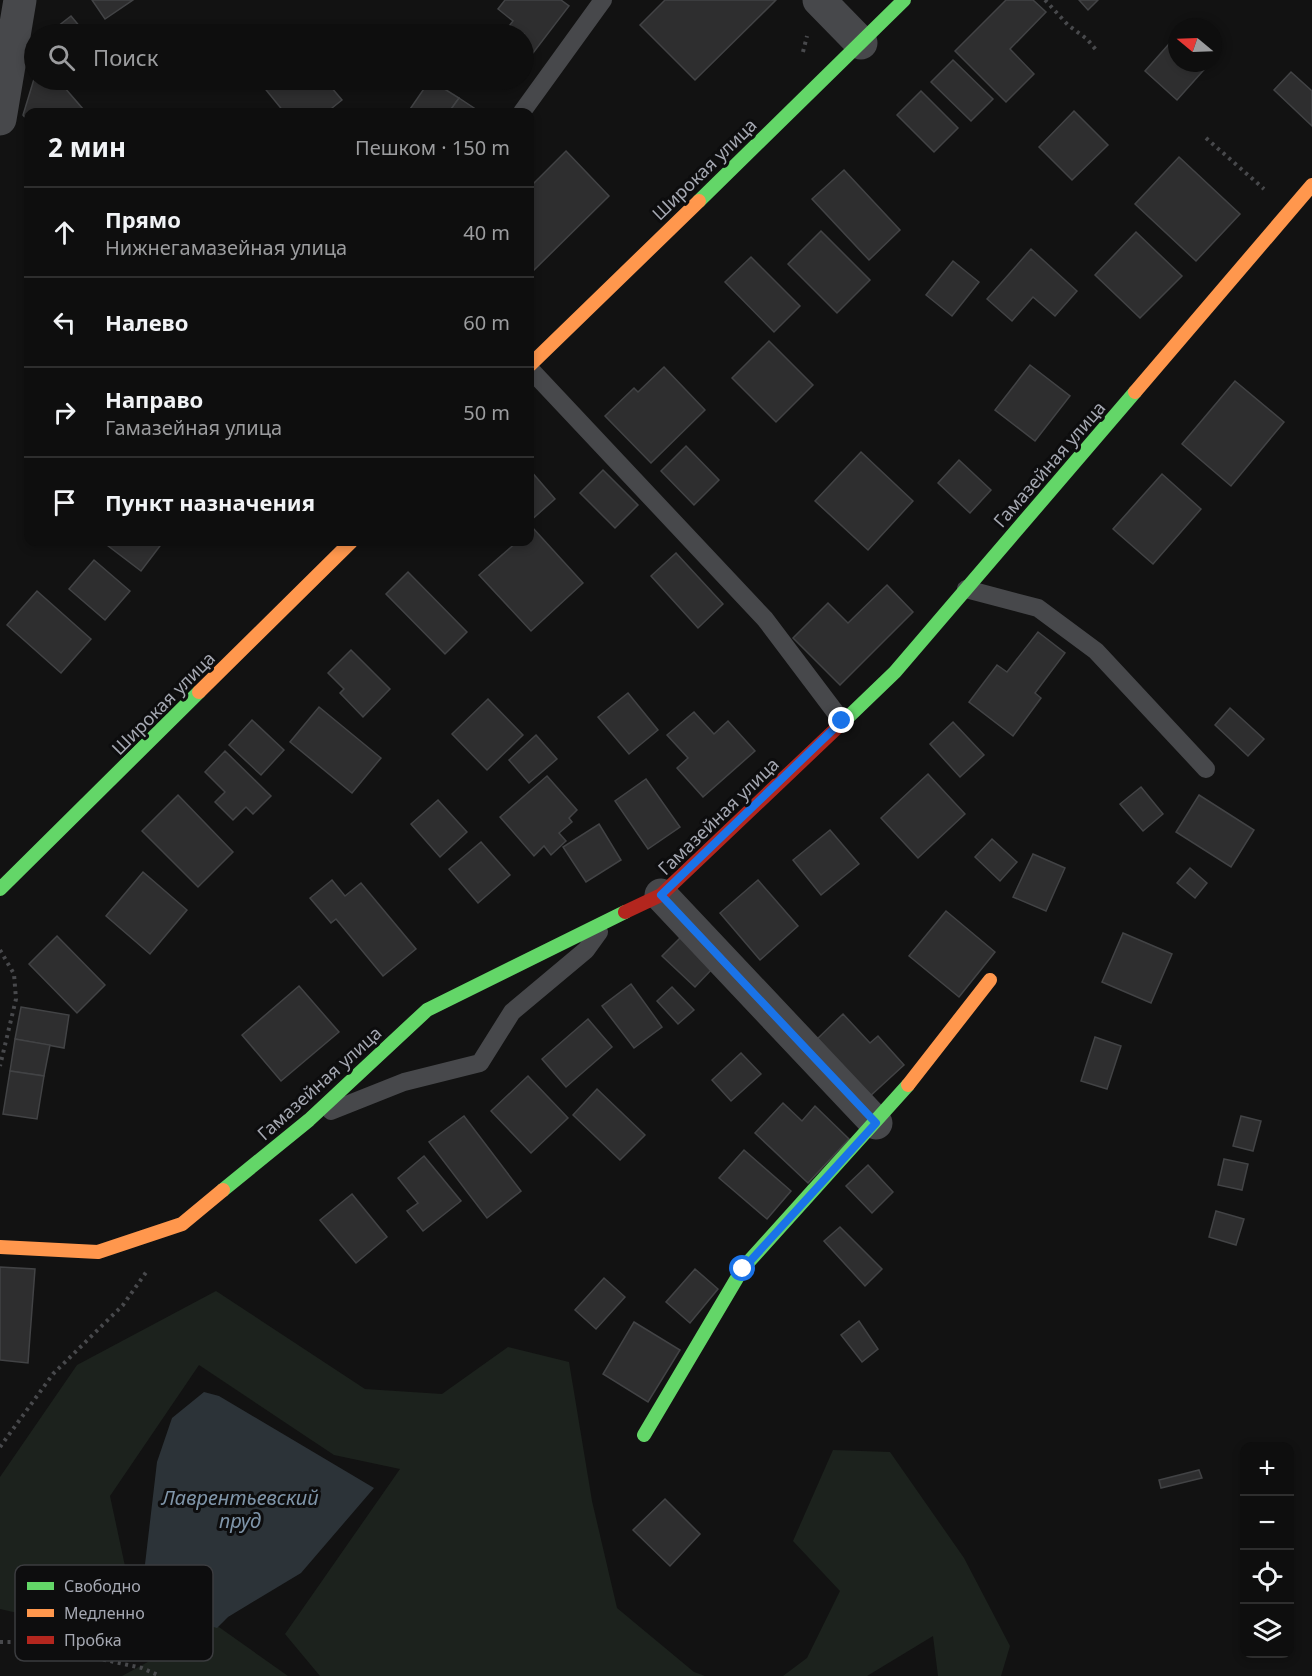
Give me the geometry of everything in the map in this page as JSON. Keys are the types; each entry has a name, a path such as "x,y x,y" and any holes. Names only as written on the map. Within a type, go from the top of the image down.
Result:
{"street":[{"path":"0,119 20,0"},
{"path":"819,0 861,43"},
{"name":"Широкая улица","path":"534,363 904,0"},
{"name":"Гамазейная улица","path":"0,1248 98,1252 182,1224 309,1120 427,1010 661,895 894,672 1312,185"},
{"name":"Широкая улица","path":"0,890 347,546"},
{"path":"661,895 876,1123"},
{"path":"644,1435 743,1269 876,1123 938,1050 990,980"}],"lane":[{"path":"525,108 603,0"},
{"path":"534,371 765,619 842,721"},
{"path":"966,589 1038,608 1096,651 1206,769"},
{"path":"309,1120 404,1082 480,1063 512,1012 586,950 605,923"}],"path":[{"path":"1045,0 1068,26 1087,39 1097,51"},
{"path":"1206,138 1289,212"},
{"path":"0,950 14,974 16,999 0,1066"},
{"path":"0,1447 53,1374 123,1305 149,1269"},
{"path":"110,1661 142,1668 160,1676"}],"shaded area":[{"path":"216,1291 365,1389 442,1394 508,1347 569,1362 592,1501 617,1608 694,1672 705,1676 320,1676 285,1634 400,1469 334,1455 199,1365 110,1496 125,1565 15,1565 15,1612 0,1609 0,1477 77,1365"},
{"path":"833,1450 890,1452 964,1558 1010,1646 1001,1676 938,1676 933,1636 867,1676 783,1676 807,1658 840,1591 793,1541"},
{"path":"216,1625 288,1676 122,1676 150,1661 213,1661 213,1627"}],"water":[{"name":"Лаврентьевский пруд","path":"204,1392 219,1396 374,1488 301,1573 228,1617 217,1628 213,1627 213,1565 145,1565 157,1462 172,1418"}],"building":[{"path":"92,0 133,0 105,19"},
{"path":"505,0 561,0 569,6 534,52 534,24 511,24 513,21 498,9"},
{"path":"665,0 776,0 695,80 640,25"},
{"path":"1006,0 1033,0 1046,12 1010,49 1034,74 1006,102 955,51"},
{"path":"1079,0 1098,0 1088,10"},
{"path":"71,16 78,24 61,24"},
{"path":"1168,45 1168,72 1202,72 1177,100 1145,71"},
{"path":"953,60 993,99 971,121 931,82"},
{"path":"1291,72 1312,91 1312,126 1274,90"},
{"path":"31,90 67,90 82,108 25,108"},
{"path":"266,90 334,90 342,100 332,108 281,108"},
{"path":"423,90 446,90 459,98 452,108 411,108"},
{"path":"921,91 958,128 934,152 897,115"},
{"path":"459,98 474,108 452,108"},
{"path":"1074,111 1108,145 1072,180 1039,147"},
{"path":"566,151 609,196 534,270 534,183"},
{"path":"1179,157 1240,214 1196,261 1135,204"},
{"path":"844,170 900,230 869,260 812,199"},
{"path":"821,231 870,280 837,313 788,264"},
{"path":"1136,232 1182,276 1140,318 1095,275"},
{"path":"1031,249 1077,291 1055,316 1033,297 1012,321 987,299"},
{"path":"751,257 800,306 774,332 725,282"},
{"path":"953,261 979,282 952,316 926,295"},
{"path":"769,341 813,385 776,422 732,378"},
{"path":"1030,365 1070,396 1035,441 995,410"},
{"path":"664,367 705,410 651,463 605,416 634,388 638,392"},
{"path":"1235,381 1284,422 1231,486 1182,444"},
{"path":"686,446 719,480 694,505 661,471"},
{"path":"861,452 913,501 868,550 815,501"},
{"path":"959,460 991,490 970,513 938,483"},
{"path":"603,470 638,505 615,528 580,493"},
{"path":"1162,474 1201,509 1153,564 1113,529"},
{"path":"534,475 555,499 534,517"},
{"path":"534,529 583,583 531,631 479,575 512,546 534,546"},
{"path":"108,546 160,546 141,571"},
{"path":"676,553 723,604 698,628 651,576"},
{"path":"94,560 130,591 105,620 69,589"},
{"path":"408,572 467,632 445,654 386,594"},
{"path":"887,585 913,612 840,685 793,638 828,603 848,623"},
{"path":"37,591 91,639 61,673 7,625"},
{"path":"1038,632 1065,653 1035,693 1041,698 1013,736 969,702 997,665 1007,672"},
{"path":"351,650 390,689 363,717 340,693 344,689 328,673"},
{"path":"628,693 658,730 629,754 598,717"},
{"path":"488,699 523,735 487,770 452,734"},
{"path":"319,707 381,758 352,793 290,742"},
{"path":"1230,708 1264,739 1248,756 1215,725"},
{"path":"694,712 714,734 728,721 755,751 703,797 677,768 688,758 667,735"},
{"path":"252,720 284,750 261,775 229,745"},
{"path":"953,722 984,755 960,777 930,744"},
{"path":"536,735 557,759 529,783 509,760"},
{"path":"225,751 271,796 253,814 246,807 233,820 215,802 225,792 205,772"},
{"path":"928,774 965,814 918,858 881,818"},
{"path":"547,776 577,810 569,818 572,822 559,833 566,841 551,855 544,846 534,856 500,817"},
{"path":"646,779 680,827 648,849 615,801"},
{"path":"1141,787 1163,814 1143,831 1120,804"},
{"path":"178,795 233,852 198,887 142,831"},
{"path":"1199,795 1254,830 1231,867 1176,832"},
{"path":"438,800 467,832 440,857 411,824"},
{"path":"599,824 621,860 586,882 563,847"},
{"path":"830,830 859,864 821,895 793,860"},
{"path":"992,839 1017,862 1000,881 975,857"},
{"path":"481,842 510,875 478,903 449,869"},
{"path":"1033,854 1065,868 1046,911 1013,897"},
{"path":"1190,868 1207,883 1195,898 1177,883"},
{"path":"143,872 187,910 150,954 106,916"},
{"path":"332,880 345,896 361,883 416,949 383,976 336,919 331,923 310,898"},
{"path":"758,880 798,926 760,960 720,913"},
{"path":"946,911 995,952 959,997 909,956"},
{"path":"1123,933 1172,954 1151,1003 1102,982"},
{"path":"57,936 105,985 77,1013 29,964"},
{"path":"682,936 714,967 695,987 662,956"},
{"path":"631,984 662,1027 634,1048 602,1006"},
{"path":"299,986 339,1032 281,1081 242,1035"},
{"path":"672,987 694,1010 678,1024 657,1001"},
{"path":"21,1007 69,1015 64,1048 15,1039"},
{"path":"843,1014 870,1043 878,1036 904,1065 868,1098 815,1041"},
{"path":"588,1019 612,1047 566,1087 542,1059"},
{"path":"1095,1037 1121,1046 1107,1089 1081,1081"},
{"path":"15,1039 50,1045 44,1076 10,1071"},
{"path":"741,1053 761,1074 731,1101 712,1080"},
{"path":"10,1071 44,1076 37,1119 3,1114"},
{"path":"528,1076 568,1118 531,1153 491,1111"},
{"path":"597,1089 645,1135 620,1160 573,1115"},
{"path":"783,1103 802,1121 815,1106 849,1139 808,1183 755,1133"},
{"path":"464,1116 521,1191 487,1218 429,1142"},
{"path":"1241,1116 1261,1121 1253,1151 1233,1146"},
{"path":"744,1150 791,1191 767,1219 719,1178"},
{"path":"424,1156 461,1201 423,1231 407,1211 418,1203 398,1178"},
{"path":"1224,1159 1248,1164 1242,1190 1218,1185"},
{"path":"868,1165 893,1192 872,1213 846,1186"},
{"path":"352,1194 387,1237 356,1263 320,1220"},
{"path":"1216,1211 1244,1219 1236,1245 1209,1237"},
{"path":"840,1227 882,1269 865,1286 824,1241"},
{"path":"0,1267 35,1269 28,1363 0,1360"},
{"path":"695,1269 718,1289 690,1323 666,1302"},
{"path":"604,1278 625,1297 596,1329 575,1310"},
{"path":"859,1321 878,1349 862,1362 841,1335"},
{"path":"634,1322 680,1350 648,1402 603,1374"},
{"path":"1199,1470 1202,1478 1161,1488 1159,1480"},
{"path":"665,1499 700,1534 670,1566 633,1530"}],"traffic: fast":[{"path":"699,201 904,0"},
{"path":"842,723 895,672 1135,392"},
{"path":"0,889 199,692"},
{"path":"223,1190 309,1120 427,1010 625,912"},
{"path":"644,1435 743,1268 908,1085"}],"traffic: slow":[{"path":"1135,392 1312,185"},
{"path":"534,361 699,201"},
{"path":"199,692 347,546"},
{"path":"908,1085 990,980"},
{"path":"0,1247 98,1252 182,1224 223,1190"}],"traffic: jam":[{"path":"625,912 661,895 842,723"}],"route":[{"path":"743,1269 876,1123 661,895 842,721"}]}
